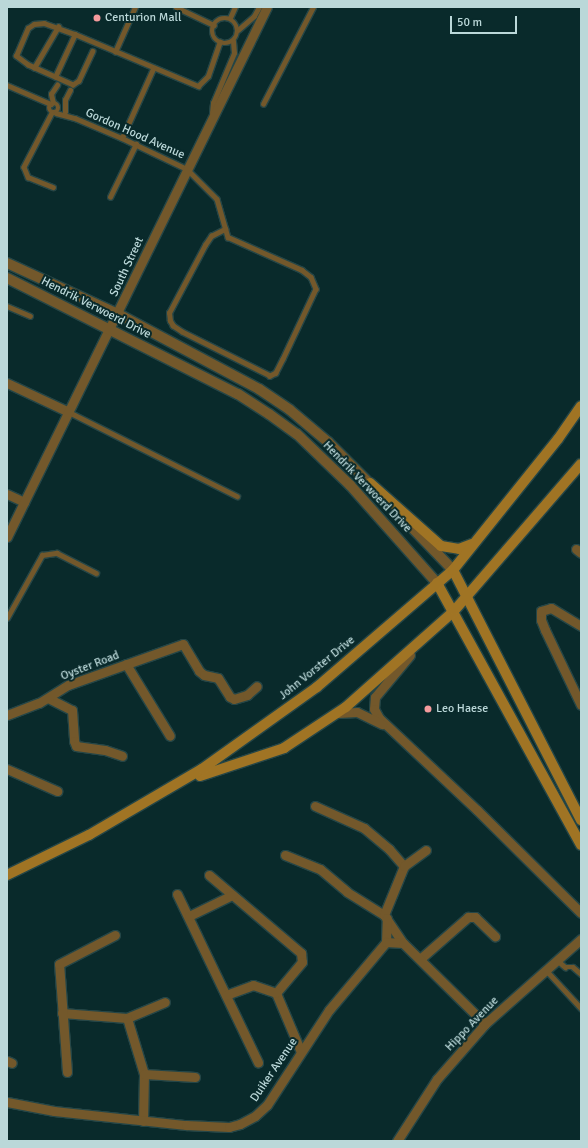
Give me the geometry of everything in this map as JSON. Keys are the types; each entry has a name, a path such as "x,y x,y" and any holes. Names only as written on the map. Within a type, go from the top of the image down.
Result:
{"main road":[{"name":"John Vorster Drive","path":"7,875 95,832 202,769 317,687 453,570 472,544 558,439 581,406"},
{"path":"7,880 91,839 203,775 284,748 338,713 454,612 581,464"},
{"path":"370,483 441,546 459,549 472,544"},
{"name":"Hendrik Verwoerd Drive","path":"453,570 581,820"},
{"name":"Hendrik Verwoerd Drive","path":"437,583 581,844"}],"street":[{"name":"South Street","path":"7,537 111,329 186,169 268,7"},
{"name":"Hendrik Verwoerd Drive","path":"7,263 118,314 259,389 290,410 328,442 370,483 453,570"},
{"name":"Hendrik Verwoerd Drive","path":"7,278 238,394 297,434 350,485 437,583"},
{"path":"7,383 69,412"},
{"path":"7,494 24,502"},
{"path":"581,626 549,607 541,611 541,620 545,630 581,705"},
{"path":"427,636 375,697 374,709 387,727 477,810 581,913"},
{"name":"Oyster Road","path":"7,715 48,698 68,685 184,644 199,671 204,675 218,678 230,697 234,699 243,697 257,686"},
{"path":"126,664 170,736"},
{"path":"48,698 72,710 73,738 76,746 105,750 122,756"},
{"path":"338,713 357,712 387,727"},
{"path":"7,769 58,791"},
{"path":"315,806 364,828 389,849 404,866"},
{"path":"403,943 386,942 385,917 404,866 426,850"},
{"path":"285,855 320,869 333,882 385,917 403,943 485,1024"},
{"path":"209,875 301,953 302,962 276,994"},
{"path":"177,894 189,916 258,1062"},
{"path":"189,916 232,895"},
{"path":"420,959 468,917 475,917 495,936"},
{"path":"67,1072 59,963 115,935"},
{"name":"Hippo Avenue","path":"397,1141 436,1079 485,1024 581,939"},
{"name":"Duiker Avenue","path":"7,1102 54,1111 143,1121 207,1127 230,1127 240,1124 255,1116 267,1105 329,1010 386,942"},
{"path":"226,995 253,985 276,994 301,1052"},
{"path":"62,1013 127,1018 165,1002"},
{"path":"127,1018 144,1074 143,1121"},
{"path":"144,1074 195,1077"}],"lane":[{"path":"115,52 135,7"},
{"path":"176,7 214,25"},
{"path":"230,18 235,7"},
{"path":"213,117 213,103 234,53 233,41 238,30 254,16 259,7"},
{"path":"263,104 313,7"},
{"path":"233,41 220,42 214,36 214,25 220,19 230,18 236,23 238,30"},
{"path":"92,50 76,84 34,68 16,56 28,28 34,24 44,23 58,27 153,69 198,86 208,76 220,42"},
{"path":"34,68 58,27"},
{"path":"55,77 75,34"},
{"path":"122,138 153,69"},
{"name":"Gordon Hood Avenue","path":"7,85 35,99 55,105 75,118 136,144 186,169 217,199 224,230"},
{"path":"53,187 28,178 24,167 55,105 51,94 57,85"},
{"path":"65,112 65,100 70,90"},
{"name":"Gordon Hood Avenue","path":"35,99 52,112 75,118"},
{"path":"52,112 55,105 65,100"},
{"path":"110,197 136,144"},
{"path":"224,230 228,237 302,270 315,283 316,289 283,359 276,373 270,376 182,332 173,326 170,321 169,313 205,245 211,236 224,230"},
{"path":"7,306 30,316"},
{"path":"69,412 238,496"},
{"path":"7,618 42,555 57,553 96,573"},
{"path":"557,960 565,967 573,967 581,974"},
{"path":"546,970 581,1008"}],"place":[{"name":"Centurion Mall","path":"97,18"},
{"name":"Leo Haese","path":"428,709"}]}
